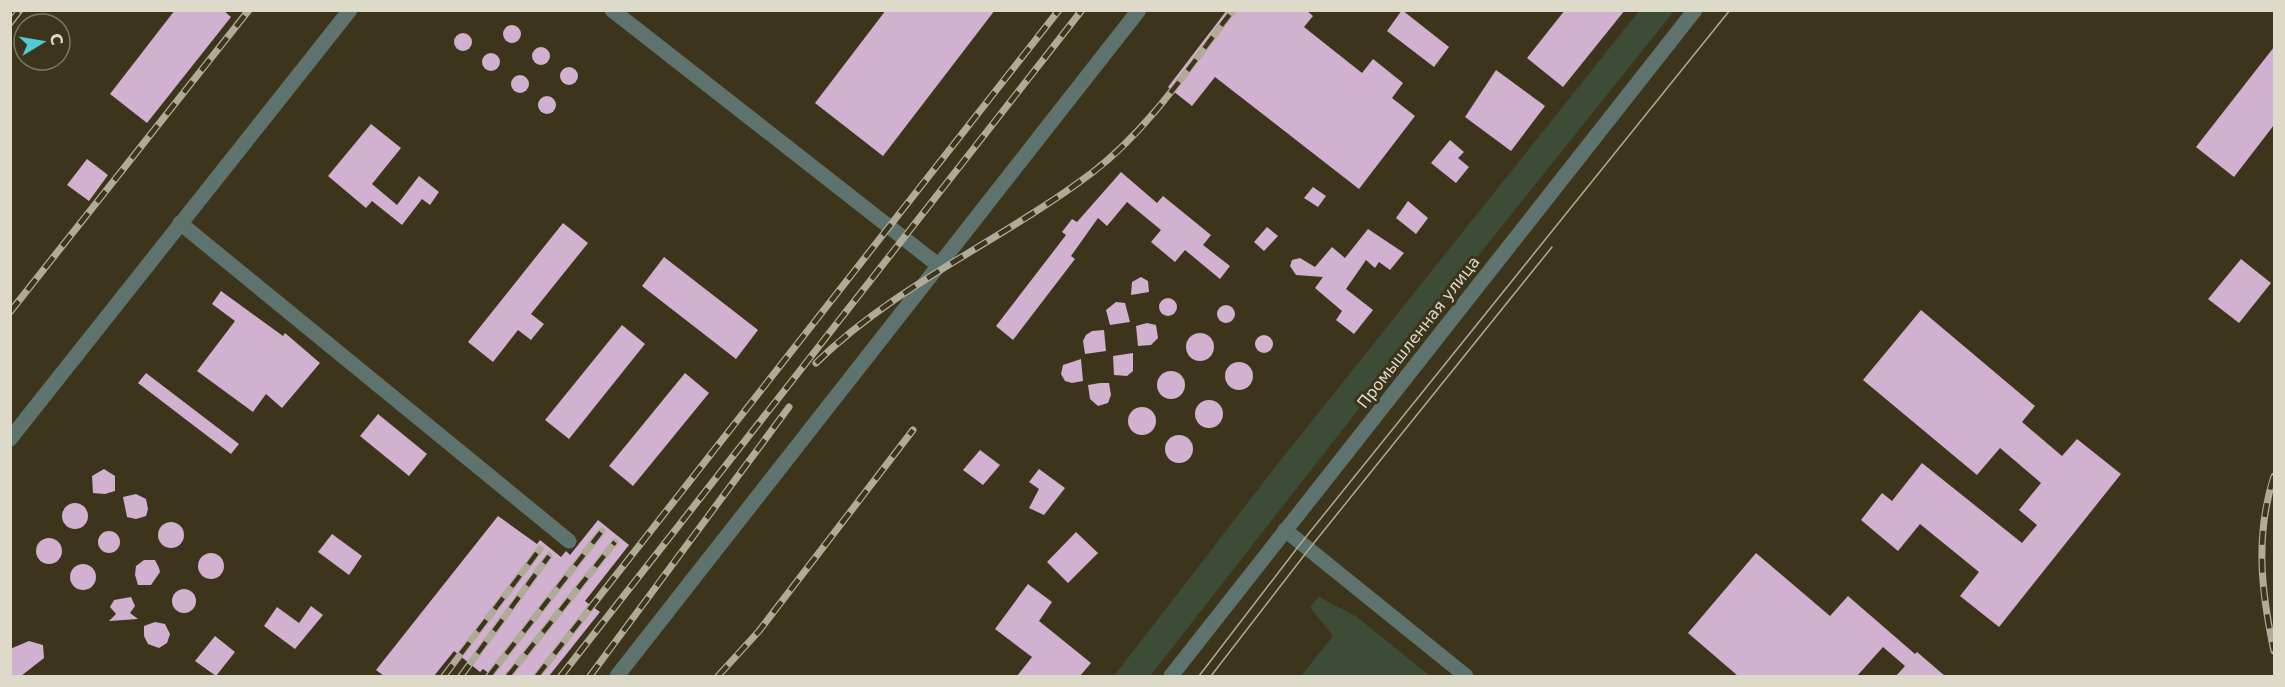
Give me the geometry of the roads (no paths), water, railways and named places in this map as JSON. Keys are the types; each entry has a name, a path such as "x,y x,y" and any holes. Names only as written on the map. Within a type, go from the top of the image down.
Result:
{"street":[{"path":"10,438 350,10"},
{"path":"612,10 938,265"},
{"path":"617,676 1139,10"},
{"name":"Промышленная улица","path":"1171,676 1695,10"},
{"path":"180,223 569,541"},
{"path":"1285,530 1466,676"}],"tram line":[{"path":"1199,676 1301,543 1730,10"},
{"path":"1211,676 1309,549 1552,247"}],"railway":[{"path":"10,23 20,10"},
{"path":"10,312 249,10"},
{"path":"537,676 1059,10"},
{"path":"561,676 1082,10"},
{"path":"816,363 881,309 1093,172 1151,117 1233,10"},
{"path":"590,676 789,407"},
{"path":"718,676 759,631 913,430"},
{"path":"2274,476 2268,498 2262,541 2263,585 2274,651"},
{"path":"489,676 602,531"},
{"path":"508,676 615,542"},
{"path":"444,676 540,549"},
{"path":"461,676 549,556"}]}
